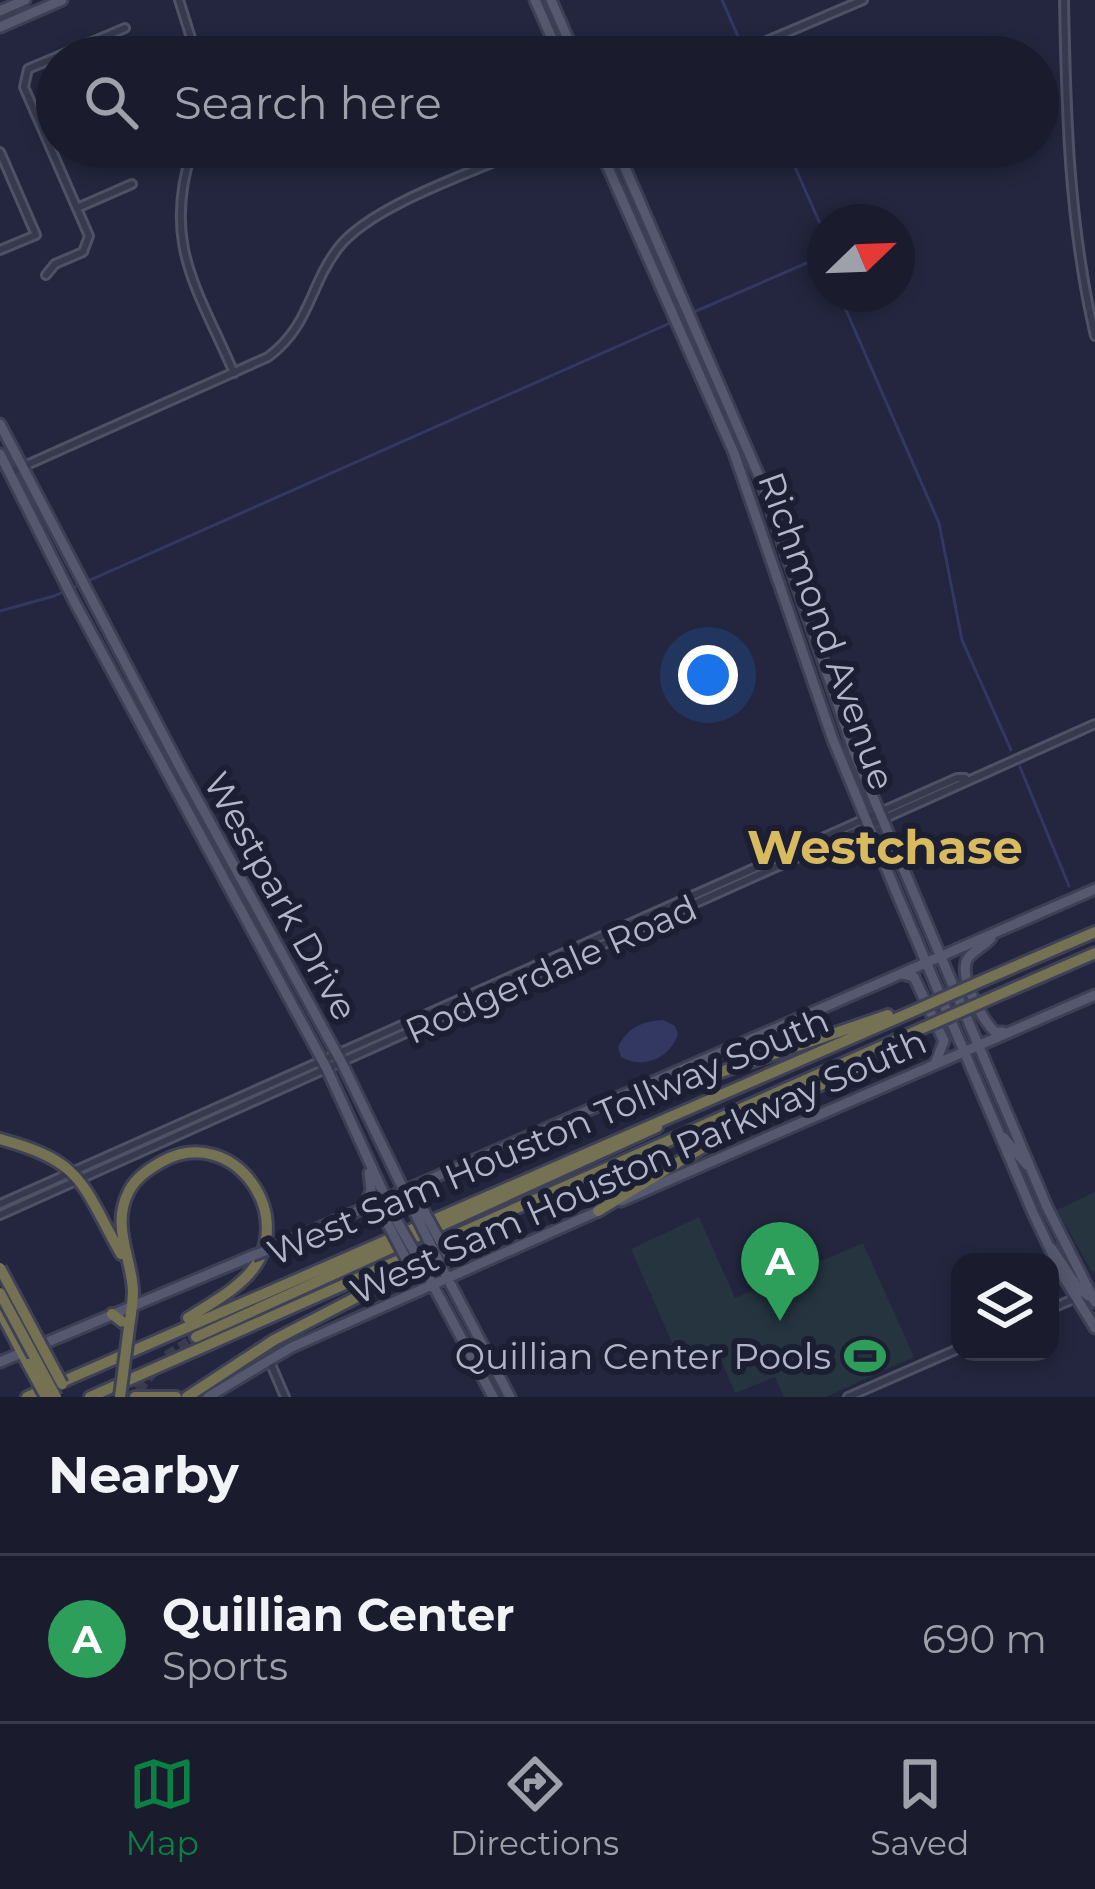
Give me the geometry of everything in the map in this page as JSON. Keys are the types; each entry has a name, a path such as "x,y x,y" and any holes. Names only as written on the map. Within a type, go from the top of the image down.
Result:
{"highway":[{"path":"638,1089 715,1074 915,1008 1095,932"},
{"name":"West Sam Houston Tollway South","path":"90,1397 1092,955"},
{"name":"West Sam Houston Tollway South","path":"27,1397 915,1008"},
{"path":"598,1211 746,1121 868,1062 880,1047"},
{"path":"196,1337 650,1133 668,1117"},
{"path":"0,1139 46,1153 76,1175 126,1262"},
{"path":"120,1397 133,1288 121,1229 128,1192 150,1168 173,1155 214,1154 252,1179 260,1191 268,1222 262,1256 231,1290 165,1334"},
{"path":"187,1397 262,1347 438,1255 448,1240"},
{"path":"0,1268 69,1397"},
{"path":"0,1293 56,1397"},
{"path":"0,1312 46,1397"},
{"path":"112,1314 128,1323"},
{"path":"138,1394 176,1397"}],"main road":[{"path":"0,11 25,0"},
{"path":"0,27 62,0"},
{"path":"535,0 550,36"},
{"path":"551,0 567,36"},
{"path":"543,20 557,14"},
{"name":"Richmond Avenue","path":"608,168 734,453 833,740 926,963 1048,1245 1095,1328"},
{"name":"Richmond Avenue","path":"626,168 749,452 846,735 1031,1168 1094,1300"},
{"path":"626,207 640,200"},
{"path":"701,380 716,374"},
{"name":"Westpark Drive","path":"0,424 339,1058 404,1191 446,1262 449,1280 510,1397"},
{"path":"734,453 749,452"},
{"name":"Westpark Drive","path":"0,454 58,572 324,1064 386,1199 389,1216 426,1271 493,1397"},
{"path":"770,558 785,553"},
{"path":"802,649 815,645"},
{"path":"833,740 846,735"},
{"name":"West Sam Houston Parkway South","path":"0,1362 25,1358 132,1305 364,1210 1095,889"},
{"path":"995,934 968,958 965,975 986,1024 994,1032 1009,1033"},
{"path":"901,973 914,977 944,1040 935,1064"},
{"name":"West Sam Houston Parkway South","path":"208,1397 269,1360 471,1268 1095,995"},
{"path":"984,1097 1003,1126 1018,1133"},
{"path":"999,1133 1031,1168"},
{"path":"367,1163 370,1190 364,1210 389,1216 413,1272 408,1298"},
{"path":"416,1206 431,1180"},
{"path":"1048,1245 1078,1288 1094,1300"},
{"path":"446,1262 471,1268"},
{"path":"1076,1298 1088,1302 1095,1313"}],"street":[{"path":"170,0 181,11"},
{"path":"179,0 190,36"},
{"path":"778,36 863,0"},
{"path":"1064,0 1071,182 1095,336"},
{"path":"106,36 125,28"},
{"path":"36,66 23,76 36,114"},
{"path":"0,152 36,235 0,250"},
{"path":"46,275 55,264 88,245 89,236 59,168"},
{"path":"188,168 178,207 180,246 234,374"},
{"path":"11,472 268,357 299,328 335,251 354,230 483,168"},
{"path":"77,208 132,184"},
{"name":"Rodgerdale Road","path":"0,1215 163,1130 448,1014 782,853 867,822 1095,724"},
{"name":"Rodgerdale Road","path":"339,1058 444,1004 688,908 867,822"},
{"path":"782,853 784,865"},
{"path":"684,898 688,908"},
{"path":"524,969 528,979"},
{"path":"444,1004 448,1014"},
{"name":"Rodgerdale Road","path":"0,1204 166,1139 324,1064"},
{"path":"163,1130 166,1139"},
{"path":"1059,1305 1076,1298"},
{"path":"848,1397 951,1352"},
{"path":"269,1360 285,1397"}],"shaded area":[{"path":"1095,1192 1095,1271 1092,1272 1057,1210"},
{"path":"699,1217 735,1298 863,1243 914,1357 826,1397 784,1397 775,1377 735,1393 718,1353 692,1369 687,1357 700,1350 679,1359 631,1249"}],"water":[{"path":"663,1020 675,1026 678,1034 669,1050 647,1062 621,1057 618,1047 631,1030"}],"waterway":[{"path":"722,0 738,36"},
{"path":"795,168 811,204"},
{"path":"694,312 807,263"},
{"path":"847,312 939,523 962,640 1011,750"},
{"path":"0,611 54,596 686,316"},
{"path":"1020,767 1069,886"}],"tunnel":[{"path":"138,1390 168,1355 196,1337"}],"place":[{"name":"Quillian Center","path":"780,1321"},
{"name":"Quillian Center Pools","path":"865,1356"}],"district":[{"name":"Westchase","path":"885,847"}]}
